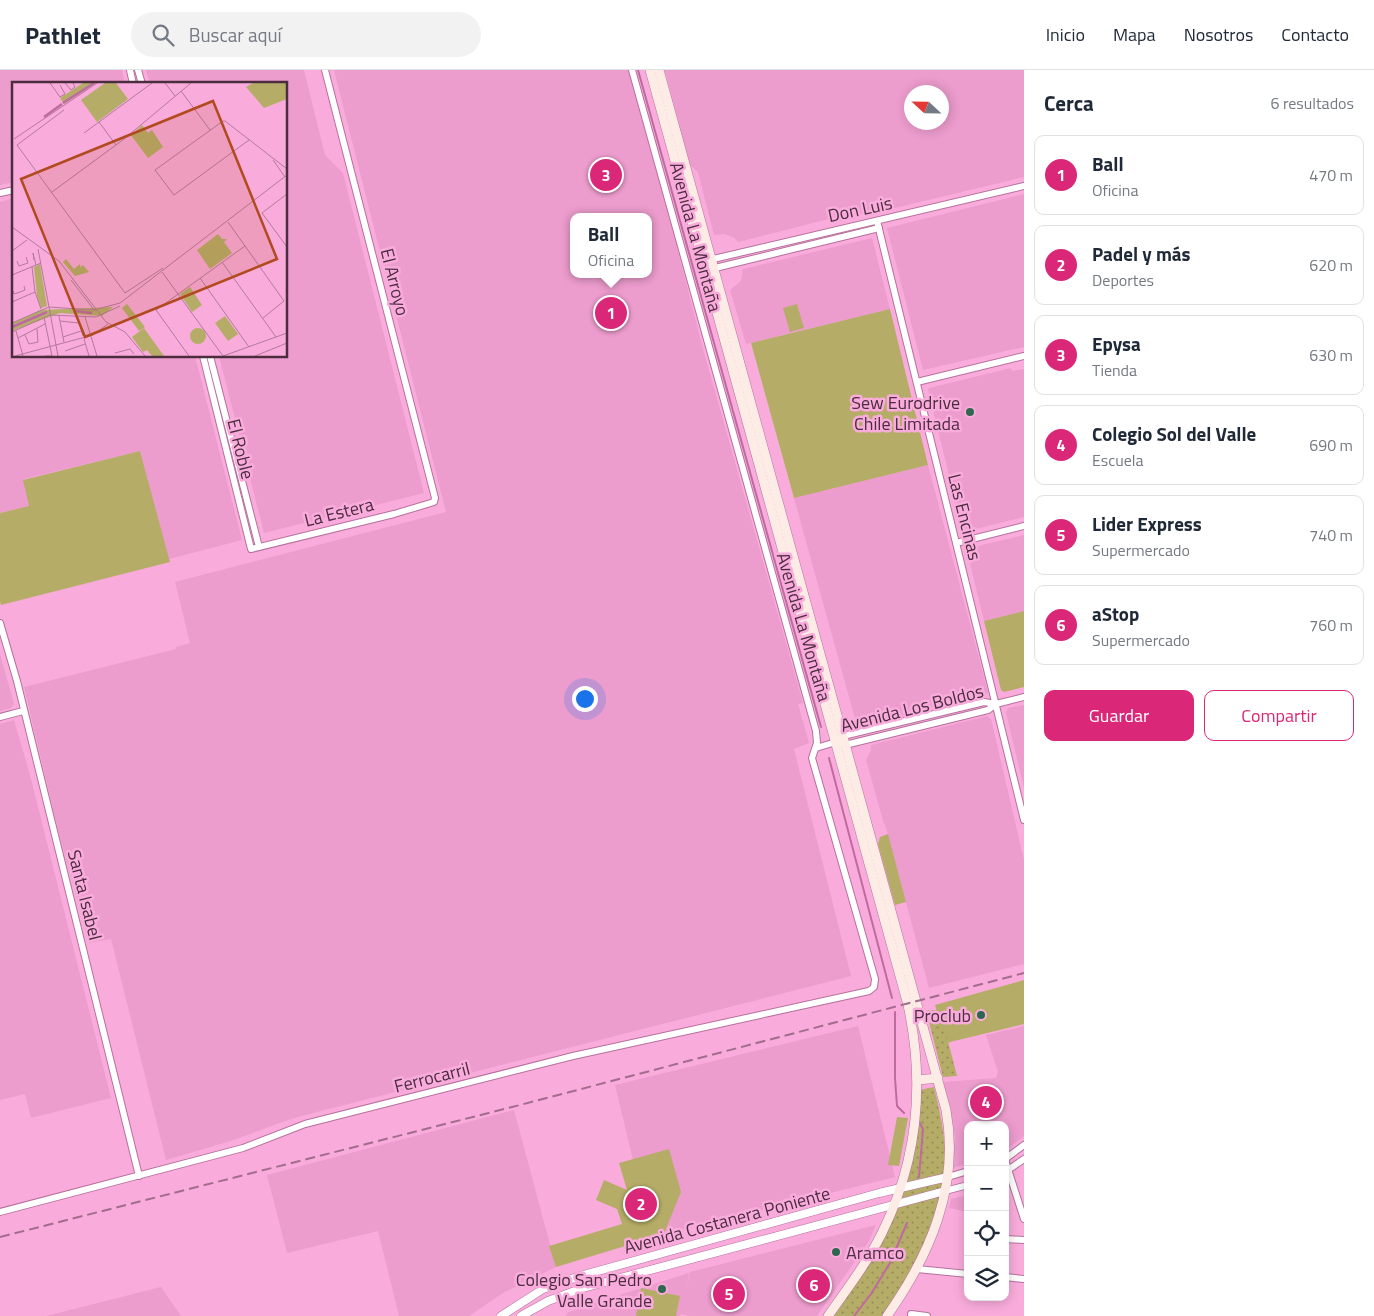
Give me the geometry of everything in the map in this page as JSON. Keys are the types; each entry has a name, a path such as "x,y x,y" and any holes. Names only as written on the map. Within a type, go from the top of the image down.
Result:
{"main road":[{"name":"Avenida La Montaña","path":"650,70 695,215"},
{"name":"Avenida La Montaña","path":"659,70 708,265 841,741 938,1078 949,1128 948,1176 932,1236 917,1269 887,1316"},
{"name":"Avenida La Montaña","path":"828,1316 873,1250 895,1204 914,1134 918,1080 915,1043 908,1004 841,741"},
{"path":"918,1080 938,1078"}],"street":[{"name":"El Arroyo","path":"325,70 434,502"},
{"path":"632,70 818,738 816,748"},
{"name":"Don Luis","path":"708,265 878,225 1024,186"},
{"name":"Las Encinas","path":"878,225 1024,820"},
{"path":"917,382 1024,356"},
{"name":"El Roble","path":"203,358 251,549"},
{"name":"El Roble","path":"211,358 259,548"},
{"name":"La Estera","path":"251,549 394,514 434,502"},
{"path":"956,543 1024,526"},
{"name":"Santa Isabel","path":"0,623 17,681 139,1176"},
{"name":"Avenida Los Boldos","path":"816,748 988,710 996,704 1024,697"},
{"path":"0,717 23,711"},
{"name":"Ferrocarril","path":"0,1212 243,1148 305,1124 573,1056 869,991 874,987 875,979 812,758 816,748"},
{"path":"1009,1156 1024,1145"},
{"path":"1009,1170 1024,1159"},
{"name":"Avenida Costanera Poniente","path":"501,1316 543,1290 580,1276 964,1172"},
{"path":"1009,1177 1024,1219"},
{"name":"Avenida Costanera Poniente","path":"522,1316 548,1300 583,1288 964,1186"},
{"path":"1009,1239 1024,1240"},
{"path":"917,1269 964,1274"},
{"path":"1009,1277 1024,1279"},
{"path":"911,1314 927,1316"}],"shaded area":[{"path":"0,70 122,70 125,82 12,82 12,182 0,185"},
{"path":"146,70 304,70 325,155 343,173 424,493 264,533 220,358 288,358 288,82 149,82"},
{"path":"334,70 629,70 649,136 702,345 803,703 798,704 809,743 794,749 851,976 313,1113 234,1140 166,1160 111,939 89,943 58,830 24,687 176,649 176,647 190,643 175,582 446,512"},
{"path":"665,70 1024,70 1024,177 870,214 869,212 857,215 856,212 738,242 733,237 724,234 714,235 698,172 690,165"},
{"path":"1024,194 1024,347 923,370 887,228"},
{"path":"12,199 12,358 196,358 242,540 169,559 140,451 24,479 29,506 0,513 0,202"},
{"path":"872,238 890,309 746,344 730,290 741,281 743,269"},
{"path":"797,304 804,328 790,332 783,308"},
{"path":"890,309 928,465 794,498 751,343"},
{"path":"1011,368 1012,371 1024,369 1024,517 963,532 928,390 929,388"},
{"path":"140,451 170,562 1,605 0,513 29,506 23,480"},
{"path":"928,465 988,692 985,696 929,709 928,707 911,711 911,714 864,725 856,722 794,498"},
{"path":"1024,535 1024,611 984,621 967,551 969,548"},
{"path":"1024,611 1024,687 1004,692 1001,690 984,621"},
{"path":"0,654 14,704 11,708 0,711"},
{"path":"1024,705 1024,788 1006,713 1008,708"},
{"path":"987,716 991,719 1024,860 1024,964 929,988 866,760 871,750 871,745"},
{"path":"14,720 30,775 111,1098 31,1118 25,1094 0,1100 0,724"},
{"path":"888,834 906,902 895,905 878,844 880,837"},
{"name":"Proclub","path":"1024,980 1024,1024 946,1043 935,1005"},
{"path":"926,1010 940,1010 957,1076 943,1077"},
{"path":"858,1026 895,1177 665,1234 669,1149 633,1160 615,1085"},
{"path":"1024,1026 1024,1136 1009,1148 1009,1121 964,1121 964,1165 952,1168 955,1140 943,1082 996,1078 998,1072 986,1035"},
{"path":"934,1087 944,1135 945,1166 939,1199 929,1234 916,1265 906,1284 882,1316 833,1316 856,1280 892,1213 920,1090"},
{"path":"514,1110 556,1267 503,1293 469,1316 399,1316 378,1231 287,1253 267,1175"},
{"path":"897,1117 908,1118 899,1166 888,1165"},
{"path":"669,1149 681,1192 665,1234 556,1267 549,1246 622,1224 617,1209 596,1200 604,1180 627,1190 619,1163"},
{"path":"964,1196 964,1211 949,1208 951,1199"},
{"path":"876,1225 869,1241 817,1316 689,1316 681,1314 680,1316 566,1316 567,1313 588,1305 689,1273 687,1288 690,1272"},
{"path":"161,1287 181,1316 46,1316"},
{"path":"641,1288 680,1296 676,1316 636,1316"}],"waterway":[{"path":"638,70 821,727"},
{"path":"829,758 892,998"},
{"path":"895,1012 897,1106 904,1113"},
{"path":"919,1122 923,1129 919,1177"},
{"path":"854,1316 871,1294 890,1263 907,1223"}],"railway":[{"path":"0,1237 520,1105 1024,973"}],"place":[{"name":"Epysa","path":"606,175"},
{"name":"Ball","path":"611,313"},
{"name":"Sew Eurodrive Chile Limitada","path":"970,412"},
{"name":"Proclub","path":"981,1015"},
{"name":"Colegio Sol del Valle","path":"986,1102"},
{"name":"Padel y más","path":"641,1204"},
{"name":"Aramco","path":"836,1252"},
{"name":"aStop","path":"814,1285"},
{"name":"Colegio San Pedro Valle Grande","path":"662,1289"},
{"name":"Lider Express","path":"729,1294"}]}
